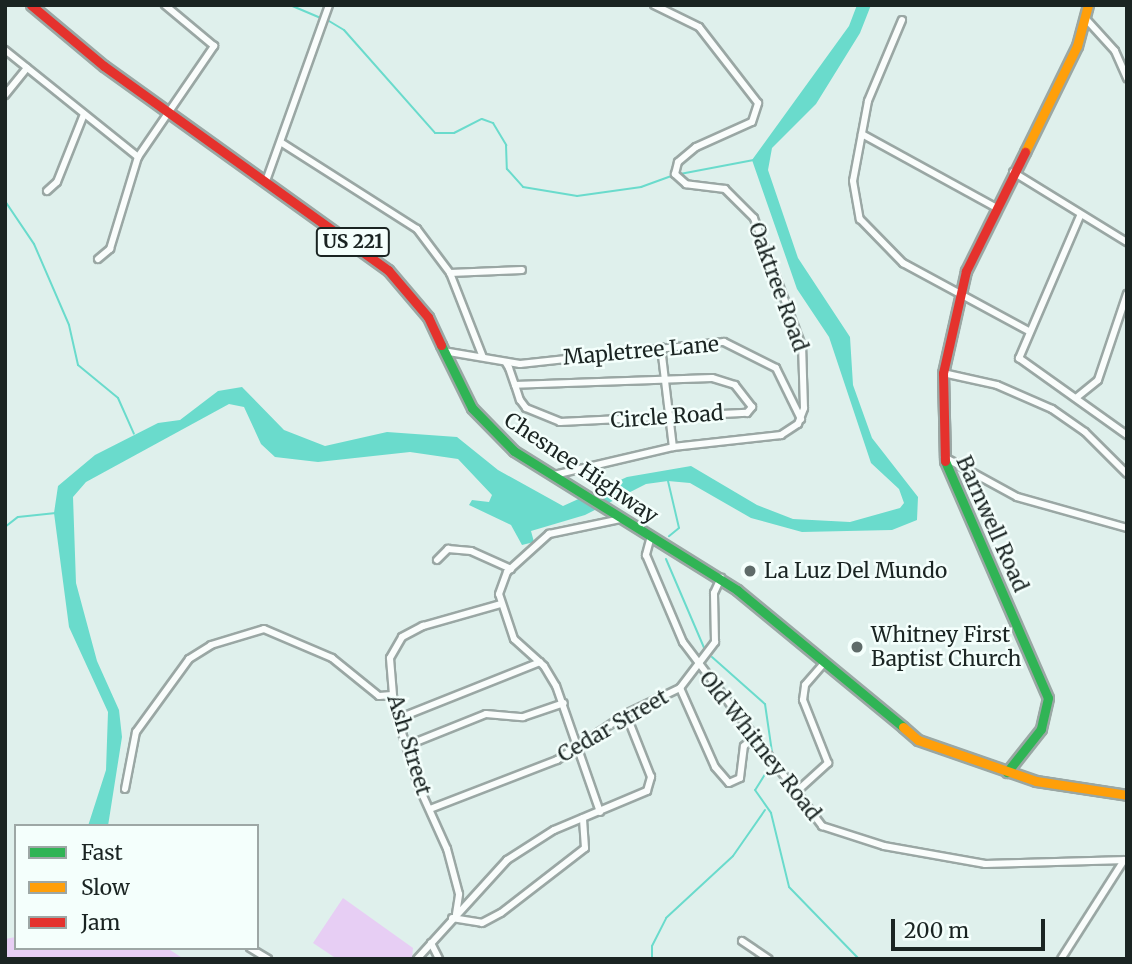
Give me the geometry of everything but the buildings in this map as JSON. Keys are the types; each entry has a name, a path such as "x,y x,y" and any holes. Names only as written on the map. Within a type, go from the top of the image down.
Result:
{"main road":[{"name":"Chesnee Highway","path":"31,5 169,113 388,270 420,305 462,393 490,430 610,512 721,578 827,660 918,740 1007,772 1127,795"},
{"name":"Barnwell Road","path":"1007,772 1041,729 1047,694 943,456 943,373 958,295 995,207 1086,19 1088,5"}],"street":[{"path":"98,259 110,249 138,157 214,44 165,5"},
{"path":"266,181 282,143 329,5"},
{"name":"Oaktree Road","path":"654,5 699,27 758,103 752,122 688,152 675,174 686,184 725,188 759,226 802,346 807,393 801,419"},
{"path":"1086,19 1115,51 1127,78"},
{"path":"902,20 873,82 862,134 853,191 864,228 892,255 958,295 1029,331"},
{"path":"5,50 138,157"},
{"path":"5,95 27,68"},
{"path":"47,191 57,182 84,114"},
{"path":"862,134 995,207"},
{"path":"282,143 405,219 450,273 483,357"},
{"path":"1013,172 1080,216 1127,242"},
{"path":"1080,216 1029,331 1020,362 1127,435"},
{"path":"450,273 522,270"},
{"path":"1076,398 1098,380 1127,294"},
{"name":"Mapletree Lane","path":"443,351 506,363 711,340 757,354 784,378 801,419"},
{"path":"661,347 673,447"},
{"name":"Circle Road","path":"506,363 514,385 526,408 560,422 747,412 752,405 741,390 720,379 514,385"},
{"path":"943,373 997,385 1052,410 1092,439 1127,474"},
{"path":"558,477 673,447 781,435 801,419"},
{"path":"943,456 1017,497 1127,527"},
{"path":"600,812 564,703 540,662 514,639 501,604 501,584 511,569 556,531 621,519"},
{"name":"Old Whitney Road","path":"651,536 648,560 676,628 699,668 795,793 808,814 830,831 895,848 999,865 1125,860"},
{"path":"437,560 448,549 471,551 511,569"},
{"name":"Cedar Street","path":"430,809 579,747 626,714 680,688 699,668 717,635 714,597 721,578"},
{"name":"Ash Street","path":"454,916 452,869 397,719 391,695 390,658 402,637 451,614 501,604"},
{"path":"125,789 136,732 189,659 211,645 264,629 336,660 379,696 391,695"},
{"path":"795,793 828,763 803,698 805,685 827,660"},
{"path":"397,719 540,662"},
{"path":"680,688 715,767 729,783 740,778 744,746 752,739"},
{"path":"406,746 486,714 523,717 564,703"},
{"path":"417,959 507,860 583,818 647,792 650,777 626,714"},
{"path":"454,916 482,923 501,913 585,848 583,818"},
{"path":"1061,959 1125,860"},
{"path":"742,941 769,959"},
{"path":"431,943 439,959"}],"shaded area":[{"path":"857,5 871,5 860,33 816,104 772,148 768,170 798,258 850,337 853,385 872,438 918,497 917,520 892,530 802,532 751,518 690,483 668,481 646,484 585,515 531,531 534,542 522,545 511,525 469,505 472,500 489,502 492,495 458,459 410,452 318,462 275,457 261,444 244,407 229,404 86,482 73,497 76,583 97,661 119,710 122,737 108,824 89,824 106,770 108,712 69,627 54,513 58,486 95,455 158,423 180,420 218,391 242,387 284,430 325,446 387,432 457,437 498,470 563,506 627,477 691,466 757,505 793,519 850,522 900,508 904,503 899,489 871,463 829,337 797,289 752,160 849,26"},
{"path":"343,898 413,948 412,959 337,959 313,943"},
{"path":"14,937 14,950 170,950 184,959 5,959 5,939"}],"waterway":[{"path":"290,5 321,18"},
{"path":"329,21 344,30 435,133 454,133 482,119 493,123 506,145 507,169 523,187 577,196 641,187 672,176"},
{"path":"680,174 754,160"},
{"path":"5,201 34,244 69,325 78,365 118,398 134,434"},
{"path":"668,481 679,528 669,536"},
{"path":"5,527 18,517 56,513"},
{"path":"666,559 705,650"},
{"path":"712,657 765,704 773,759"},
{"path":"767,771 755,790 771,813 789,887 859,959"},
{"path":"652,959 652,946 666,918 733,856 765,810"}],"traffic: fast":[{"path":"441,345 472,408 514,451 737,590 903,727"},
{"path":"945,461 1048,698 1041,729 1007,772"}],"traffic: slow":[{"path":"1025,152 1077,46 1088,5"},
{"path":"903,727 918,740 1036,781 1127,795"}],"traffic: jam":[{"path":"31,5 104,66 388,270 428,317 441,345"},
{"path":"945,461 943,373 966,271 1025,152"}],"place":[{"name":"La Luz Del Mundo","path":"750,571"},
{"name":"Whitney First Baptist Church","path":"857,647"}]}
